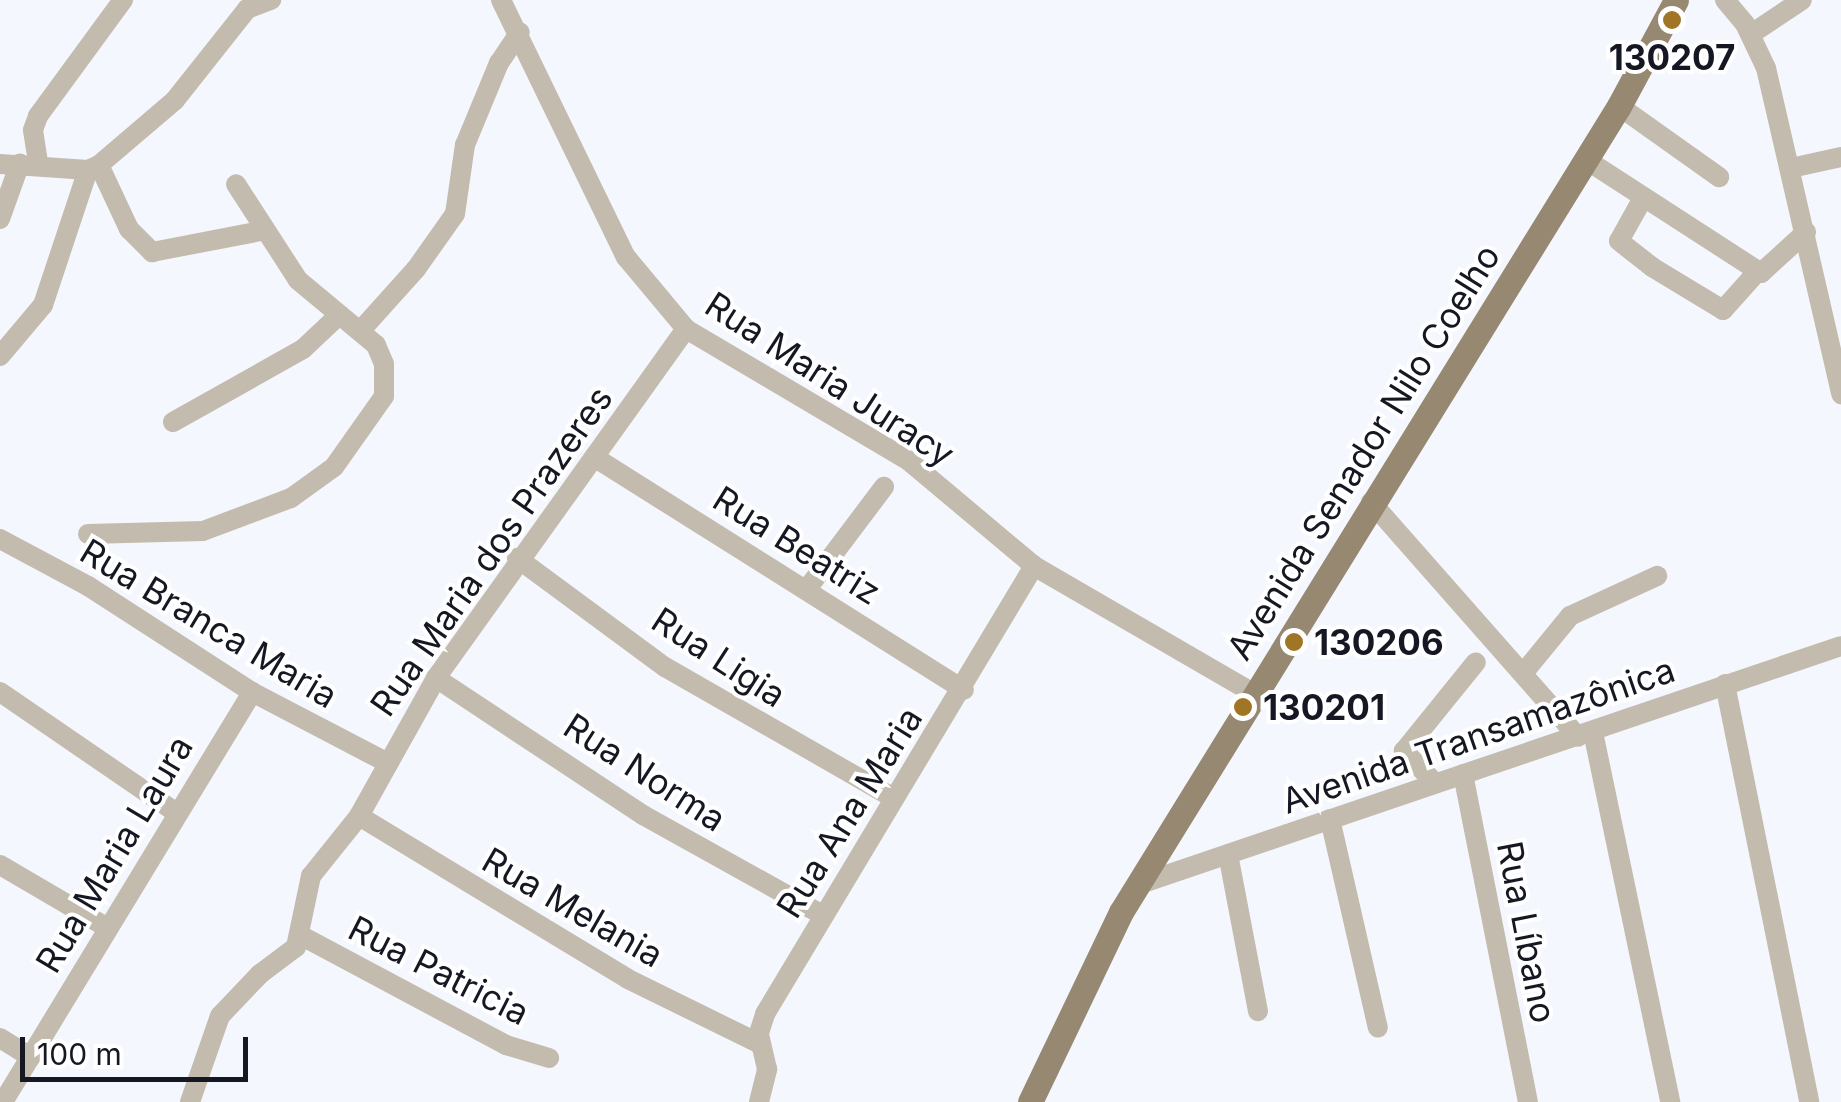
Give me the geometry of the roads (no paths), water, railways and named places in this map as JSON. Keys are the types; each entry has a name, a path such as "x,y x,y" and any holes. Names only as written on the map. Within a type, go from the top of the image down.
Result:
{"main road":[{"name":"Avenida Senador Nilo Coelho","path":"1030,1102 1095,958 1137,885 1618,106 1676,0"}],"street":[{"path":"0,219 38,116 122,0"},
{"path":"0,356 43,305 93,167 176,100 247,9 271,0"},
{"name":"Rua Maria Juracy","path":"501,0 520,32 619,244 658,301 686,329 909,461 1034,566 1255,694"},
{"path":"1725,0 1750,34 1791,168 1841,394"},
{"path":"1750,34 1802,0"},
{"path":"362,329 416,270 454,214 466,144 498,63 520,32"},
{"path":"1618,106 1719,177"},
{"path":"1791,168 1841,157"},
{"path":"1584,159 1758,271 1768,270 1806,232"},
{"path":"19,163 93,167"},
{"path":"93,167 129,228 152,252 261,231"},
{"path":"88,534 202,530 252,516 318,482 350,448 384,396 384,364 362,329 298,280 261,231 236,184"},
{"path":"1643,198 1619,242 1652,267 1723,310 1758,271"},
{"path":"1818,284 1841,279"},
{"path":"173,422 303,349 339,315"},
{"name":"Rua Maria dos Prazeres","path":"300,935 311,876 359,816 436,678 517,558 686,329"},
{"name":"Rua Beatriz","path":"594,457 964,690"},
{"path":"807,590 884,487"},
{"path":"1372,502 1585,735 1670,1102"},
{"name":"Rua Branca Maria","path":"0,539 88,586 252,692 386,762"},
{"name":"Rua Ligia","path":"517,558 666,667 894,798"},
{"name":"Rua Ana Maria","path":"759,1102 767,1069 760,1044 766,1014 823,914 964,690 1034,566"},
{"path":"1525,671 1570,616 1656,576"},
{"name":"Avenida Transamazônica","path":"1137,885 1841,646"},
{"path":"1435,783 1404,751 1476,662"},
{"name":"Rua Norma","path":"436,678 698,848 823,914"},
{"path":"1724,684 1809,1102"},
{"path":"0,692 175,812"},
{"name":"Rua Maria Laura","path":"3,1102 175,812 252,692"},
{"name":"Rua Líbano","path":"1463,774 1528,1102"},
{"name":"Rua Melania","path":"359,816 614,970 760,1044"},
{"path":"1330,819 1378,1028"},
{"path":"1228,854 1258,1011"},
{"path":"0,865 106,927"},
{"path":"190,1102 220,1016 260,974 288,957 300,935"},
{"name":"Rua Patricia","path":"300,935 506,1046 549,1058"},
{"path":"0,1038 30,1057"}],"place":[{"name":"130207","path":"1672,20"},
{"name":"130206","path":"1294,642"},
{"name":"130201","path":"1243,707"}]}
